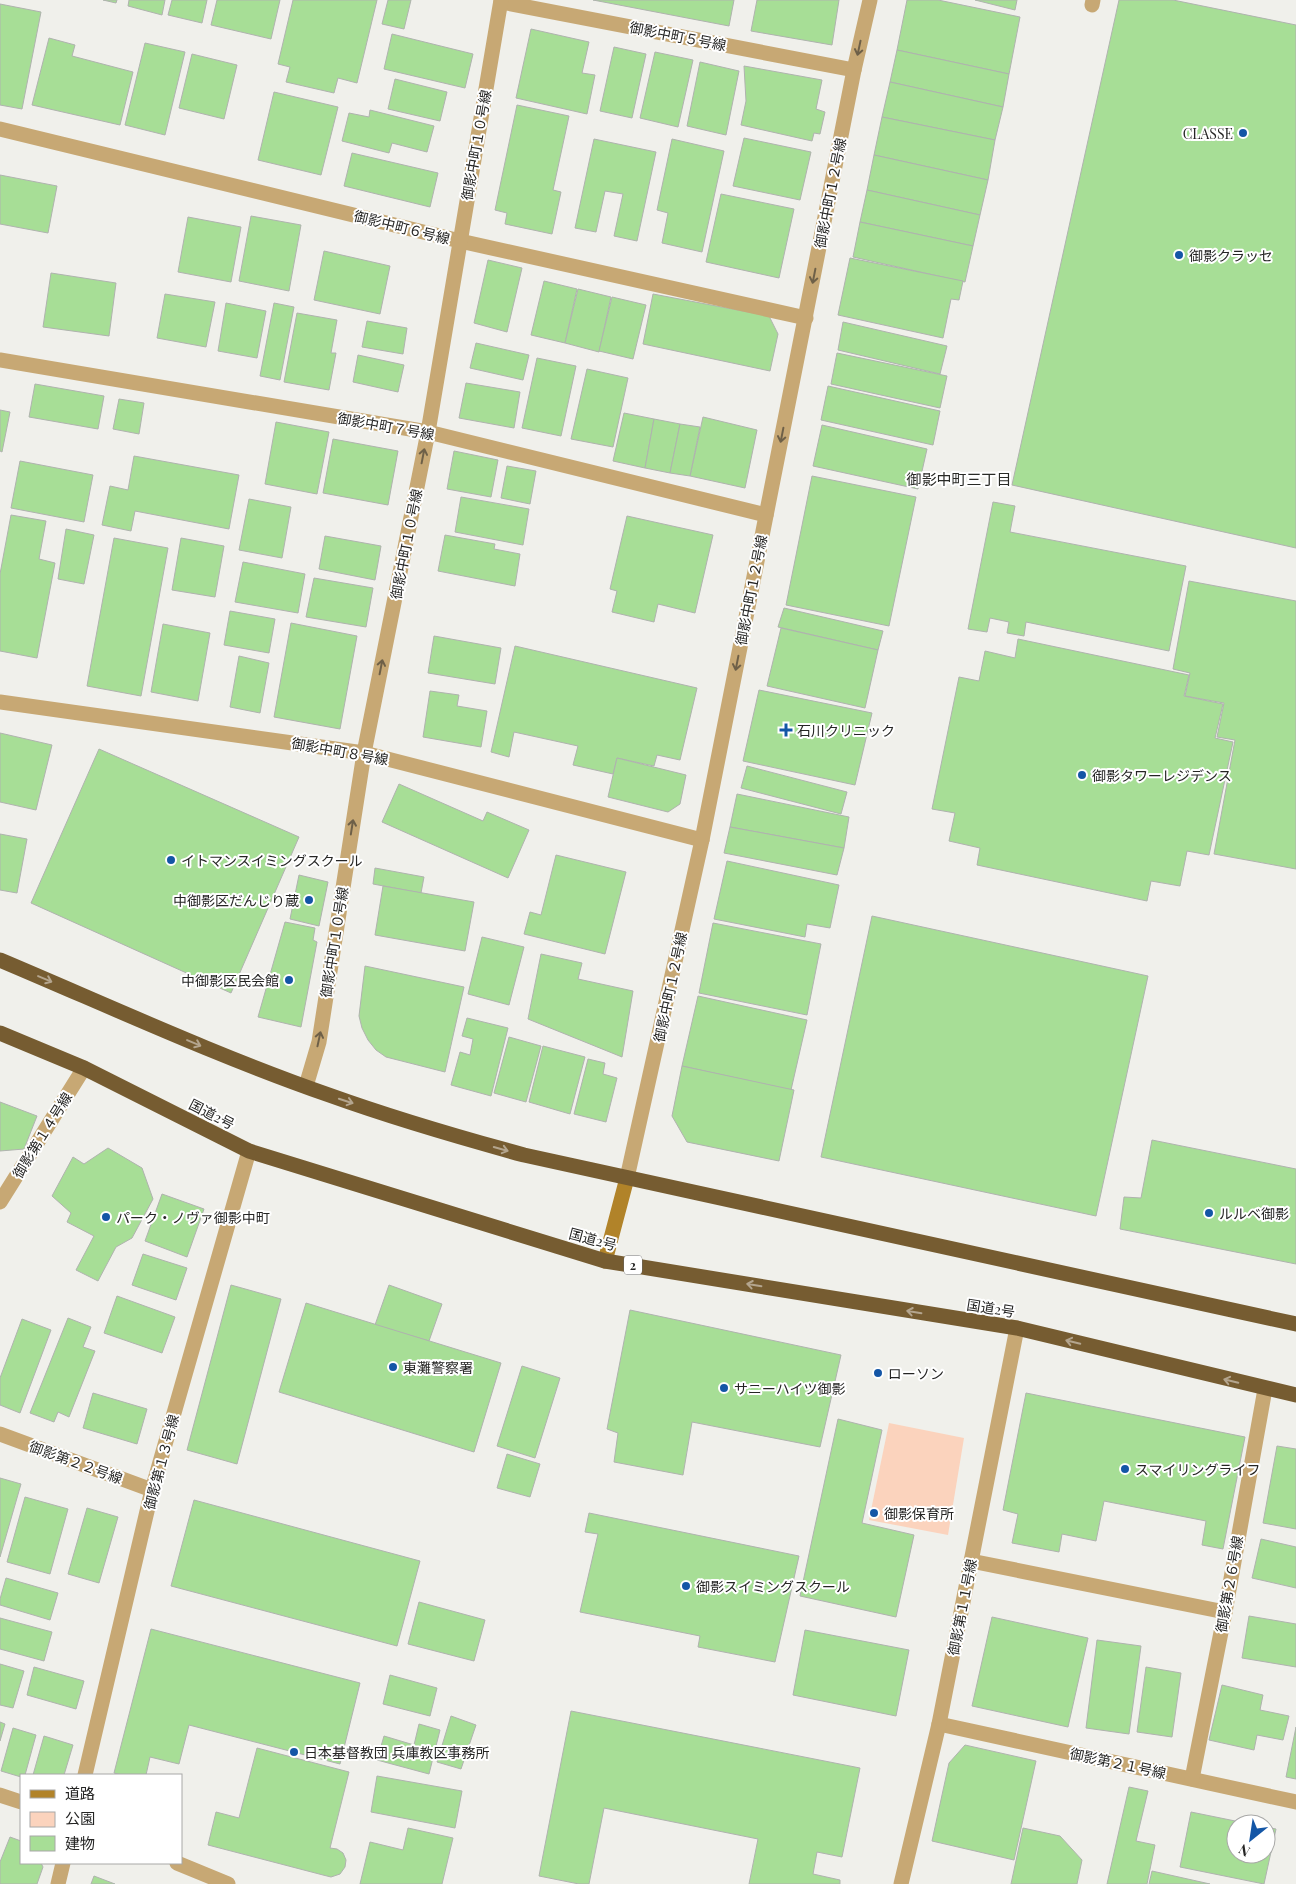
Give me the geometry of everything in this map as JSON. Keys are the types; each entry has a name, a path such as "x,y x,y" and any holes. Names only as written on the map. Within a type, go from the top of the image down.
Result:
{"highway":[{"path":"0,960 228,1057 328,1095 524,1156 1296,1324"},
{"name":"国道2号","path":"0,1033 84,1068 249,1151 605,1261 1017,1328 1264,1389 1296,1395"}],"street":[{"name":"御影中町１２号線","path":"627,1178 702,840 854,70 870,0"},
{"name":"御影中町５号線","path":"501,1 854,70"},
{"name":"御影中町１０号線","path":"306,1086 319,1042 364,753 428,432 501,1"},
{"name":"御影中町６号線","path":"0,129 460,241 806,318"},
{"name":"御影中町７号線","path":"0,360 428,432 766,515"},
{"name":"御影中町８号線","path":"0,702 364,753 702,840"},
{"name":"御影第１４号線","path":"0,1202 84,1068"},
{"name":"御影第１３号線","path":"85,1774 152,1490 249,1151"},
{"path":"605,1261 627,1178"},
{"name":"御影第１１号線","path":"900,1884 939,1724 1017,1328"},
{"name":"御影第２６号線","path":"1192,1780 1225,1612 1264,1389"},
{"name":"御影第２２号線","path":"0,1434 152,1490"},
{"path":"971,1561 1225,1612"},
{"name":"御影第２１号線","path":"939,1724 1296,1802"},
{"path":"0,1795 20,1802"},
{"path":"58,1884 63,1864"},
{"path":"178,1864 228,1884"}],"green space":[{"path":"889,1423 964,1438 948,1535 869,1520"}],"building":[{"path":"103,0 117,0 116,3"},
{"path":"129,0 165,0 162,15 128,6"},
{"path":"172,0 207,0 202,23 168,15"},
{"path":"217,0 280,0 271,39 211,25"},
{"path":"293,0 377,0 357,83 338,78 334,93 286,82 290,67 278,64"},
{"path":"388,0 411,0 404,29 382,24"},
{"path":"593,0 734,0 729,26"},
{"path":"757,0 839,0 832,45 751,31"},
{"path":"907,0 938,0 1020,17 1009,74 897,50"},
{"path":"975,0 1017,0 1015,10"},
{"name":"御影クラッセ","path":"1119,0 1173,0 1296,25 1296,548 1012,485"},
{"path":"0,4 41,12 22,109 0,105"},
{"path":"531,29 589,42 582,73 595,75 587,114 516,98"},
{"path":"392,34 473,54 465,88 384,69"},
{"path":"49,38 75,45 72,56 133,72 120,125 32,105"},
{"path":"145,43 185,52 165,135 125,125"},
{"path":"614,47 646,54 632,118 600,111"},
{"path":"897,50 1009,74 1003,107 890,82"},
{"path":"655,52 693,60 678,127 640,118"},
{"path":"192,54 237,65 224,119 179,108"},
{"path":"700,62 739,71 726,135 687,126"},
{"path":"744,66 822,80 816,109 825,112 820,134 814,133 812,141 741,125 746,101"},
{"path":"395,79 447,92 440,121 388,109"},
{"path":"890,82 1003,107 995,140 882,117"},
{"path":"274,92 338,107 321,175 258,160"},
{"path":"517,105 569,116 553,190 561,192 552,234 505,224 507,213 495,210"},
{"path":"370,110 434,126 427,152 392,143 389,153 342,141 349,113 369,117"},
{"path":"882,117 995,140 988,180 874,155"},
{"path":"744,138 811,152 800,200 733,186"},
{"path":"594,139 656,152 637,241 614,236 623,194 605,191 596,232 575,228"},
{"path":"672,139 724,151 702,252 662,243 668,213 657,210"},
{"path":"352,153 438,173 430,207 344,186"},
{"path":"874,155 988,180 980,215 867,190"},
{"path":"0,175 57,186 48,233 0,224"},
{"path":"867,190 980,215 973,246 860,222"},
{"path":"721,194 794,209 779,278 706,262"},
{"path":"251,216 301,225 289,291 239,281"},
{"path":"188,217 241,227 231,282 178,272"},
{"path":"860,222 973,246 965,282 853,257"},
{"path":"324,251 390,266 380,314 314,300"},
{"path":"850,258 963,281 959,300 951,299 943,338 838,315"},
{"path":"488,260 522,268 507,332 474,323"},
{"path":"51,273 116,283 109,336 43,327"},
{"path":"544,281 577,289 565,343 531,335"},
{"path":"578,289 611,297 599,352 565,343"},
{"path":"165,294 215,302 206,347 157,338"},
{"path":"653,294 769,316 778,334 770,371 643,344"},
{"path":"612,297 646,305 633,359 599,351"},
{"path":"226,303 266,311 257,358 218,351"},
{"path":"274,303 294,307 280,380 260,376"},
{"path":"297,313 337,320 331,353 336,353 329,390 284,382"},
{"path":"367,321 407,328 403,354 362,347"},
{"path":"843,322 947,346 940,374 838,350"},
{"path":"476,343 529,355 523,380 470,368"},
{"path":"837,353 947,376 940,408 831,384"},
{"path":"358,355 404,365 398,392 353,382"},
{"path":"537,358 576,366 561,436 522,428"},
{"path":"587,369 628,378 613,447 571,439"},
{"path":"466,383 520,392 514,428 459,418"},
{"path":"35,384 104,396 98,429 29,417"},
{"path":"828,386 940,411 933,445 821,420"},
{"path":"119,399 144,403 139,434 113,429"},
{"path":"0,410 10,412 2,452 0,451"},
{"path":"624,413 654,419 645,468 613,461"},
{"path":"703,417 757,430 745,488 690,476"},
{"path":"654,419 680,424 670,473 645,468"},
{"path":"276,422 329,432 317,494 265,484"},
{"path":"680,424 700,427 690,476 670,473"},
{"path":"822,425 927,449 918,489 813,466"},
{"path":"333,439 398,451 388,505 323,493"},
{"path":"454,451 498,460 491,497 447,489"},
{"path":"134,456 239,475 229,529 135,511 131,531 102,525 110,486 128,490"},
{"path":"20,461 93,475 84,522 11,508"},
{"path":"507,466 536,471 530,504 501,498"},
{"path":"812,476 916,497 889,626 786,605"},
{"path":"461,497 529,509 523,545 455,532"},
{"path":"249,499 291,507 282,558 239,550"},
{"path":"993,502 1015,506 1010,532 1186,566 1169,651 1026,622 1024,636 1007,633 1009,622 990,618 987,632 968,629"},
{"path":"11,515 46,521 39,559 55,563 37,658 0,651 0,574"},
{"path":"627,516 713,535 695,613 658,604 654,622 612,612 617,591 610,589"},
{"path":"66,529 94,535 84,584 58,579"},
{"path":"445,535 495,544 494,549 520,554 515,586 438,571"},
{"path":"325,536 381,546 375,580 319,569"},
{"path":"114,538 168,548 141,696 87,686"},
{"path":"181,538 224,546 215,597 172,590"},
{"path":"243,562 305,574 298,613 235,602"},
{"path":"314,578 373,588 366,627 306,617"},
{"path":"1189,581 1296,601 1296,869 1214,854 1235,740 1217,737 1224,703 1185,696 1190,673 1173,669"},
{"path":"784,608 883,631 878,650 778,627"},
{"path":"230,611 275,619 269,653 224,645"},
{"path":"291,623 357,636 340,729 274,717"},
{"path":"163,624 210,633 198,701 151,692"},
{"path":"781,628 878,650 865,708 767,686"},
{"path":"434,636 501,648 495,684 428,673"},
{"name":"御影タワーレジデンス","path":"1018,639 1189,675 1184,696 1223,704 1215,738 1233,742 1209,855 1187,851 1180,886 1151,881 1147,901 977,865 980,848 949,841 955,813 932,809 959,677 979,681 985,651 1015,658"},
{"path":"515,646 697,688 680,760 657,755 654,766 617,758 613,774 573,765 578,746 514,732 509,757 491,752"},
{"path":"239,656 269,663 260,713 230,707"},
{"path":"759,690 872,713 855,785 743,761"},
{"path":"430,691 459,695 457,706 487,711 481,747 423,737"},
{"path":"0,733 52,745 36,810 0,802"},
{"path":"99,749 299,837 231,993 31,903"},
{"path":"617,758 686,775 680,804 668,812 608,797"},
{"path":"747,766 847,792 841,814 741,788"},
{"path":"399,784 483,821 487,812 529,830 508,878 382,822"},
{"path":"737,794 849,817 844,848 730,827"},
{"path":"730,827 844,848 837,875 724,853"},
{"path":"0,834 27,839 17,893 0,890"},
{"path":"556,855 626,872 605,954 524,934 530,912 541,915"},
{"path":"727,861 839,885 830,928 807,924 805,937 714,919"},
{"path":"375,868 424,877 421,893 373,884"},
{"name":"中御影区だんじり蔵","path":"299,875 328,882 319,926 290,919"},
{"path":"383,886 474,902 465,951 375,935"},
{"path":"872,916 1148,976 1096,1216 821,1157"},
{"name":"中御影区民会館","path":"285,922 315,928 313,940 317,942 301,1027 258,1017"},
{"path":"713,923 821,944 807,1015 699,993"},
{"path":"482,937 524,947 509,1005 468,994"},
{"path":"541,954 582,963 578,979 633,991 622,1057 528,1019"},
{"path":"365,966 464,987 445,1072 386,1057 376,1050 368,1040 359,1016"},
{"path":"698,996 807,1020 791,1090 682,1066"},
{"path":"467,1018 508,1028 491,1096 451,1085 460,1052 470,1055 473,1039 462,1036"},
{"path":"509,1037 541,1046 526,1102 494,1093"},
{"path":"543,1046 585,1057 570,1114 529,1102"},
{"path":"588,1059 605,1063 603,1074 617,1078 606,1122 574,1114"},
{"path":"682,1066 794,1090 779,1161 687,1142 672,1116"},
{"path":"0,1102 37,1116 24,1149 0,1151"},
{"name":"ルルベ御影","path":"1152,1140 1296,1169 1296,1264 1120,1229 1124,1197 1141,1198"},
{"name":"パーク・ノヴァ御影中町","path":"108,1148 142,1168 153,1199 132,1238 116,1247 98,1281 76,1270 94,1236 67,1222 71,1213 52,1196 73,1157 84,1164"},
{"path":"162,1194 204,1209 187,1257 145,1241"},
{"path":"143,1254 187,1268 176,1300 132,1285"},
{"path":"231,1285 281,1299 237,1464 187,1450"},
{"path":"389,1285 442,1304 429,1341 375,1325"},
{"path":"117,1296 175,1317 162,1353 104,1333"},
{"name":"東灘警察署","path":"306,1303 501,1363 474,1452 279,1392"},
{"name":"サニーハイツ御影","path":"630,1310 841,1355 820,1447 692,1422 683,1475 614,1462 618,1433 607,1429"},
{"path":"68,1318 91,1327 83,1347 95,1351 69,1417 58,1412 54,1422 30,1413"},
{"path":"22,1319 51,1330 20,1413 0,1405 0,1378"},
{"path":"522,1366 560,1378 535,1458 497,1446"},
{"path":"93,1393 147,1409 137,1444 83,1428"},
{"name":"スマイリングライフ","path":"1026,1393 1245,1437 1223,1549 1202,1545 1206,1521 1104,1501 1096,1541 1062,1534 1059,1552 1012,1543 1018,1514 1003,1510"},
{"path":"838,1419 882,1430 862,1523 914,1535 896,1617 800,1596"},
{"path":"1277,1446 1296,1449 1296,1529 1263,1523"},
{"path":"507,1454 540,1464 530,1497 497,1488"},
{"path":"0,1478 21,1484 0,1557"},
{"path":"25,1497 68,1509 50,1574 7,1562"},
{"path":"194,1500 420,1561 397,1646 171,1586"},
{"path":"87,1508 118,1517 99,1583 68,1574"},
{"path":"589,1513 799,1556 775,1662 698,1647 700,1636 580,1612 598,1534 585,1532"},
{"path":"1261,1539 1296,1547 1296,1588 1252,1578"},
{"path":"6,1578 58,1593 50,1620 0,1605"},
{"path":"419,1602 485,1620 474,1661 408,1644"},
{"path":"1249,1616 1296,1624 1296,1667 1242,1658"},
{"path":"992,1617 1088,1638 1068,1727 972,1706"},
{"path":"0,1618 52,1632 44,1661 0,1649"},
{"path":"151,1629 360,1683 340,1764 189,1725 179,1764 150,1757 146,1774 114,1773"},
{"path":"805,1630 909,1650 896,1716 793,1695"},
{"path":"1097,1640 1141,1646 1129,1734 1086,1728"},
{"path":"0,1664 24,1671 13,1708 0,1705"},
{"path":"34,1667 84,1681 76,1709 27,1695"},
{"path":"1146,1667 1181,1673 1172,1737 1137,1732"},
{"path":"390,1675 437,1688 430,1716 383,1704"},
{"path":"1222,1685 1263,1695 1260,1710 1289,1716 1283,1740 1257,1735 1254,1750 1209,1740"},
{"path":"571,1711 860,1768 842,1857 817,1852 813,1874 840,1880 840,1884 749,1884 758,1839 604,1808 589,1884 579,1884 539,1876"},
{"path":"451,1716 476,1725 461,1769 437,1762"},
{"path":"0,1722 5,1724 0,1741"},
{"path":"419,1724 440,1730 429,1774 377,1760 384,1736 414,1745"},
{"path":"1296,1727 1296,1779 1286,1777"},
{"path":"13,1728 36,1735 25,1774 20,1774 20,1777 1,1771"},
{"path":"44,1736 73,1745 64,1774 33,1774"},
{"path":"965,1745 1036,1761 1014,1860 932,1841 949,1763"},
{"path":"257,1748 349,1772 330,1848 337,1849 343,1853 346,1860 345,1867 340,1874 331,1877 208,1845 216,1812 239,1818"},
{"path":"377,1776 462,1791 455,1828 371,1812"},
{"path":"1129,1787 1148,1791 1136,1841 1155,1845 1147,1884 1107,1884"},
{"path":"1191,1812 1226,1819 1226,1864 1268,1864 1264,1884 1180,1867"},
{"path":"408,1828 453,1838 442,1884 360,1884 370,1842 403,1850"},
{"path":"1023,1828 1060,1836 1082,1860 1077,1884 1011,1884"},
{"path":"10,1837 20,1841 20,1864 42,1864 43,1867 37,1884 0,1884 0,1862"},
{"path":"1152,1871 1210,1884 1149,1884"},
{"path":"94,1876 115,1884 91,1884"}],"place":[{"name":"CLASSE","path":"1243,133"},
{"name":"御影クラッセ","path":"1179,255"},
{"name":"石川クリニック","path":"786,730"},
{"name":"御影タワーレジデンス","path":"1082,775"},
{"name":"イトマンスイミングスクール","path":"171,860"},
{"name":"中御影区だんじり蔵","path":"309,900"},
{"name":"中御影区民会館","path":"289,980"},
{"name":"ルルベ御影","path":"1209,1213"},
{"name":"パーク・ノヴァ御影中町","path":"106,1217"},
{"name":"東灘警察署","path":"393,1367"},
{"name":"ローソン","path":"878,1373"},
{"name":"サニーハイツ御影","path":"724,1388"},
{"name":"スマイリングライフ","path":"1125,1469"},
{"name":"御影保育所","path":"874,1513"},
{"name":"御影スイミングスクール","path":"686,1586"},
{"name":"日本基督教団 兵庫教区事務所","path":"294,1752"}],"district":[{"name":"御影中町三丁目","path":"959,479"}]}
